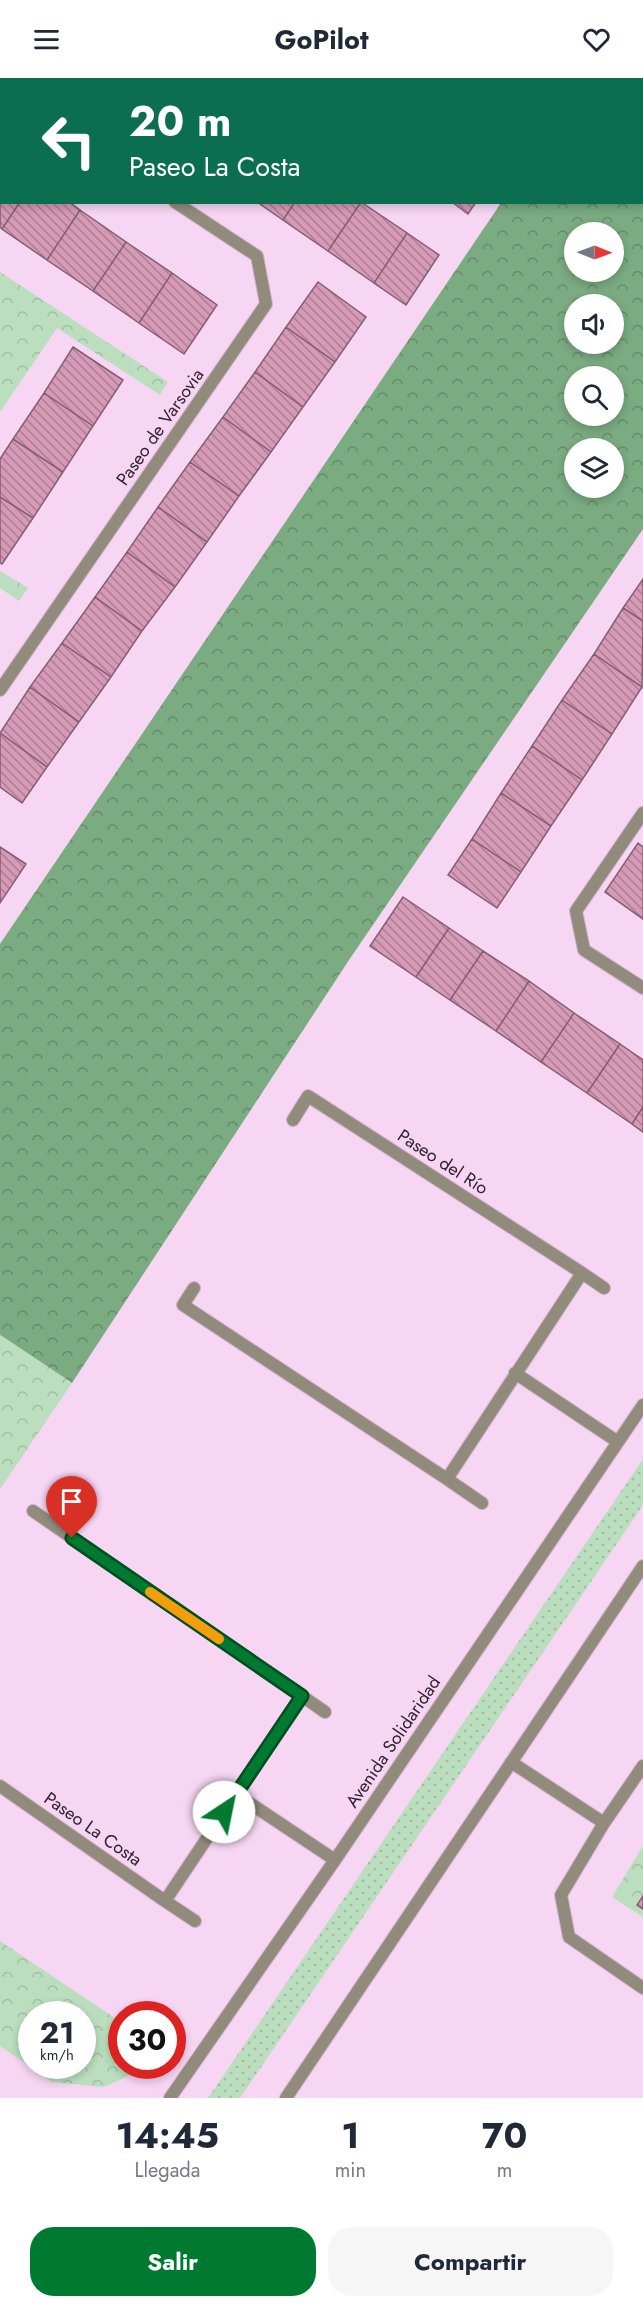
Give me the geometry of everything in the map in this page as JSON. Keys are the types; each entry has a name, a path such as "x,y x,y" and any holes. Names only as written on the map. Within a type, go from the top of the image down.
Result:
{"street":[{"name":"Paseo de Varsovia","path":"0,690 266,304 257,256 178,204"},
{"path":"643,813 576,911 584,950 643,988"},
{"name":"Paseo del Río","path":"293,1120 308,1096 604,1288"},
{"path":"447,1479 582,1273"},
{"path":"194,1288 183,1305 482,1503"},
{"path":"515,1372 618,1442"},
{"name":"Avenida Solidaridad","path":"170,2098 335,1860 643,1405"},
{"path":"33,1511 325,1712"},
{"path":"286,2098 643,1566"},
{"path":"165,1902 302,1696"},
{"path":"511,1762 604,1823"},
{"path":"643,1766 604,1823 561,1895 569,1937 643,1988"},
{"name":"Paseo La Costa","path":"0,1786 195,1921"},
{"path":"236,1794 335,1860"}],"green space":[{"path":"500,204 643,204 643,529 349,960 72,1383 0,1335 0,944"},
{"path":"0,272 168,382 160,395 57,328 0,412"},
{"path":"0,571 28,588 19,601 0,588"},
{"path":"0,1335 72,1383 0,1489"},
{"path":"643,1459 643,1505 240,2098 208,2098"},
{"path":"643,1846 643,1917 612,1897"},
{"path":"0,1941 90,2001 18,2001 18,2058 0,2046"},
{"path":"96,2005 108,2013 108,2079 122,2079 104,2087 52,2082 48,2079 96,2079"}],"building":[{"path":"0,204 19,204 2,229 0,227"},
{"path":"19,204 72,204 80,210 47,260 2,229"},
{"path":"260,204 294,204 283,220"},
{"path":"294,204 360,204 328,251 283,220"},
{"path":"360,204 364,204 407,233 374,283 328,251"},
{"path":"455,204 475,204 468,214"},
{"path":"80,210 126,242 93,291 47,260"},
{"path":"407,233 439,255 406,305 374,283"},
{"path":"126,242 172,273 139,323 93,291"},
{"path":"172,273 217,305 184,354 139,323"},
{"path":"318,282 366,317 335,362 286,327"},
{"path":"286,327 335,362 303,407 255,372"},
{"path":"73,347 123,380 93,426 44,393"},
{"path":"255,372 303,407 271,452 223,417"},
{"path":"44,393 93,426 63,472 13,439"},
{"path":"223,417 271,452 239,496 190,462"},
{"path":"13,439 63,472 33,518 0,497 0,459"},
{"path":"190,462 239,496 207,542 158,507"},
{"path":"0,497 33,518 2,564 0,563"},
{"path":"158,507 207,542 175,587 127,552"},
{"path":"127,552 175,587 142,631 95,597"},
{"path":"643,579 643,621 623,608"},
{"path":"95,597 142,631 111,677 62,643"},
{"path":"623,608 643,621 642,687 594,654"},
{"path":"62,643 111,677 79,722 30,687"},
{"path":"594,654 642,687 612,734 562,700"},
{"path":"30,687 79,722 47,767 0,733"},
{"path":"562,700 612,734 582,780 532,746"},
{"path":"0,733 47,767 22,803 0,787"},
{"path":"532,746 582,780 551,826 501,793"},
{"path":"501,793 551,826 521,872 472,839"},
{"path":"472,839 521,872 497,908 448,875"},
{"path":"638,843 643,847 643,919 605,892"},
{"path":"0,847 26,864 0,903"},
{"path":"403,897 449,928 416,977 370,946"},
{"path":"449,928 483,951 450,1000 416,977"},
{"path":"483,951 529,981 496,1031 450,1000"},
{"path":"529,981 574,1013 541,1062 496,1031"},
{"path":"574,1013 620,1044 587,1093 541,1062"},
{"path":"620,1044 643,1060 643,1107 632,1124 587,1093"},
{"path":"643,1107 643,1132 632,1124"},
{"path":"643,1896 643,1909 637,1905"}],"slow traffic":[{"path":"150,1592 219,1639"}],"route":[{"path":"72,1538 302,1696 224,1812"}]}
